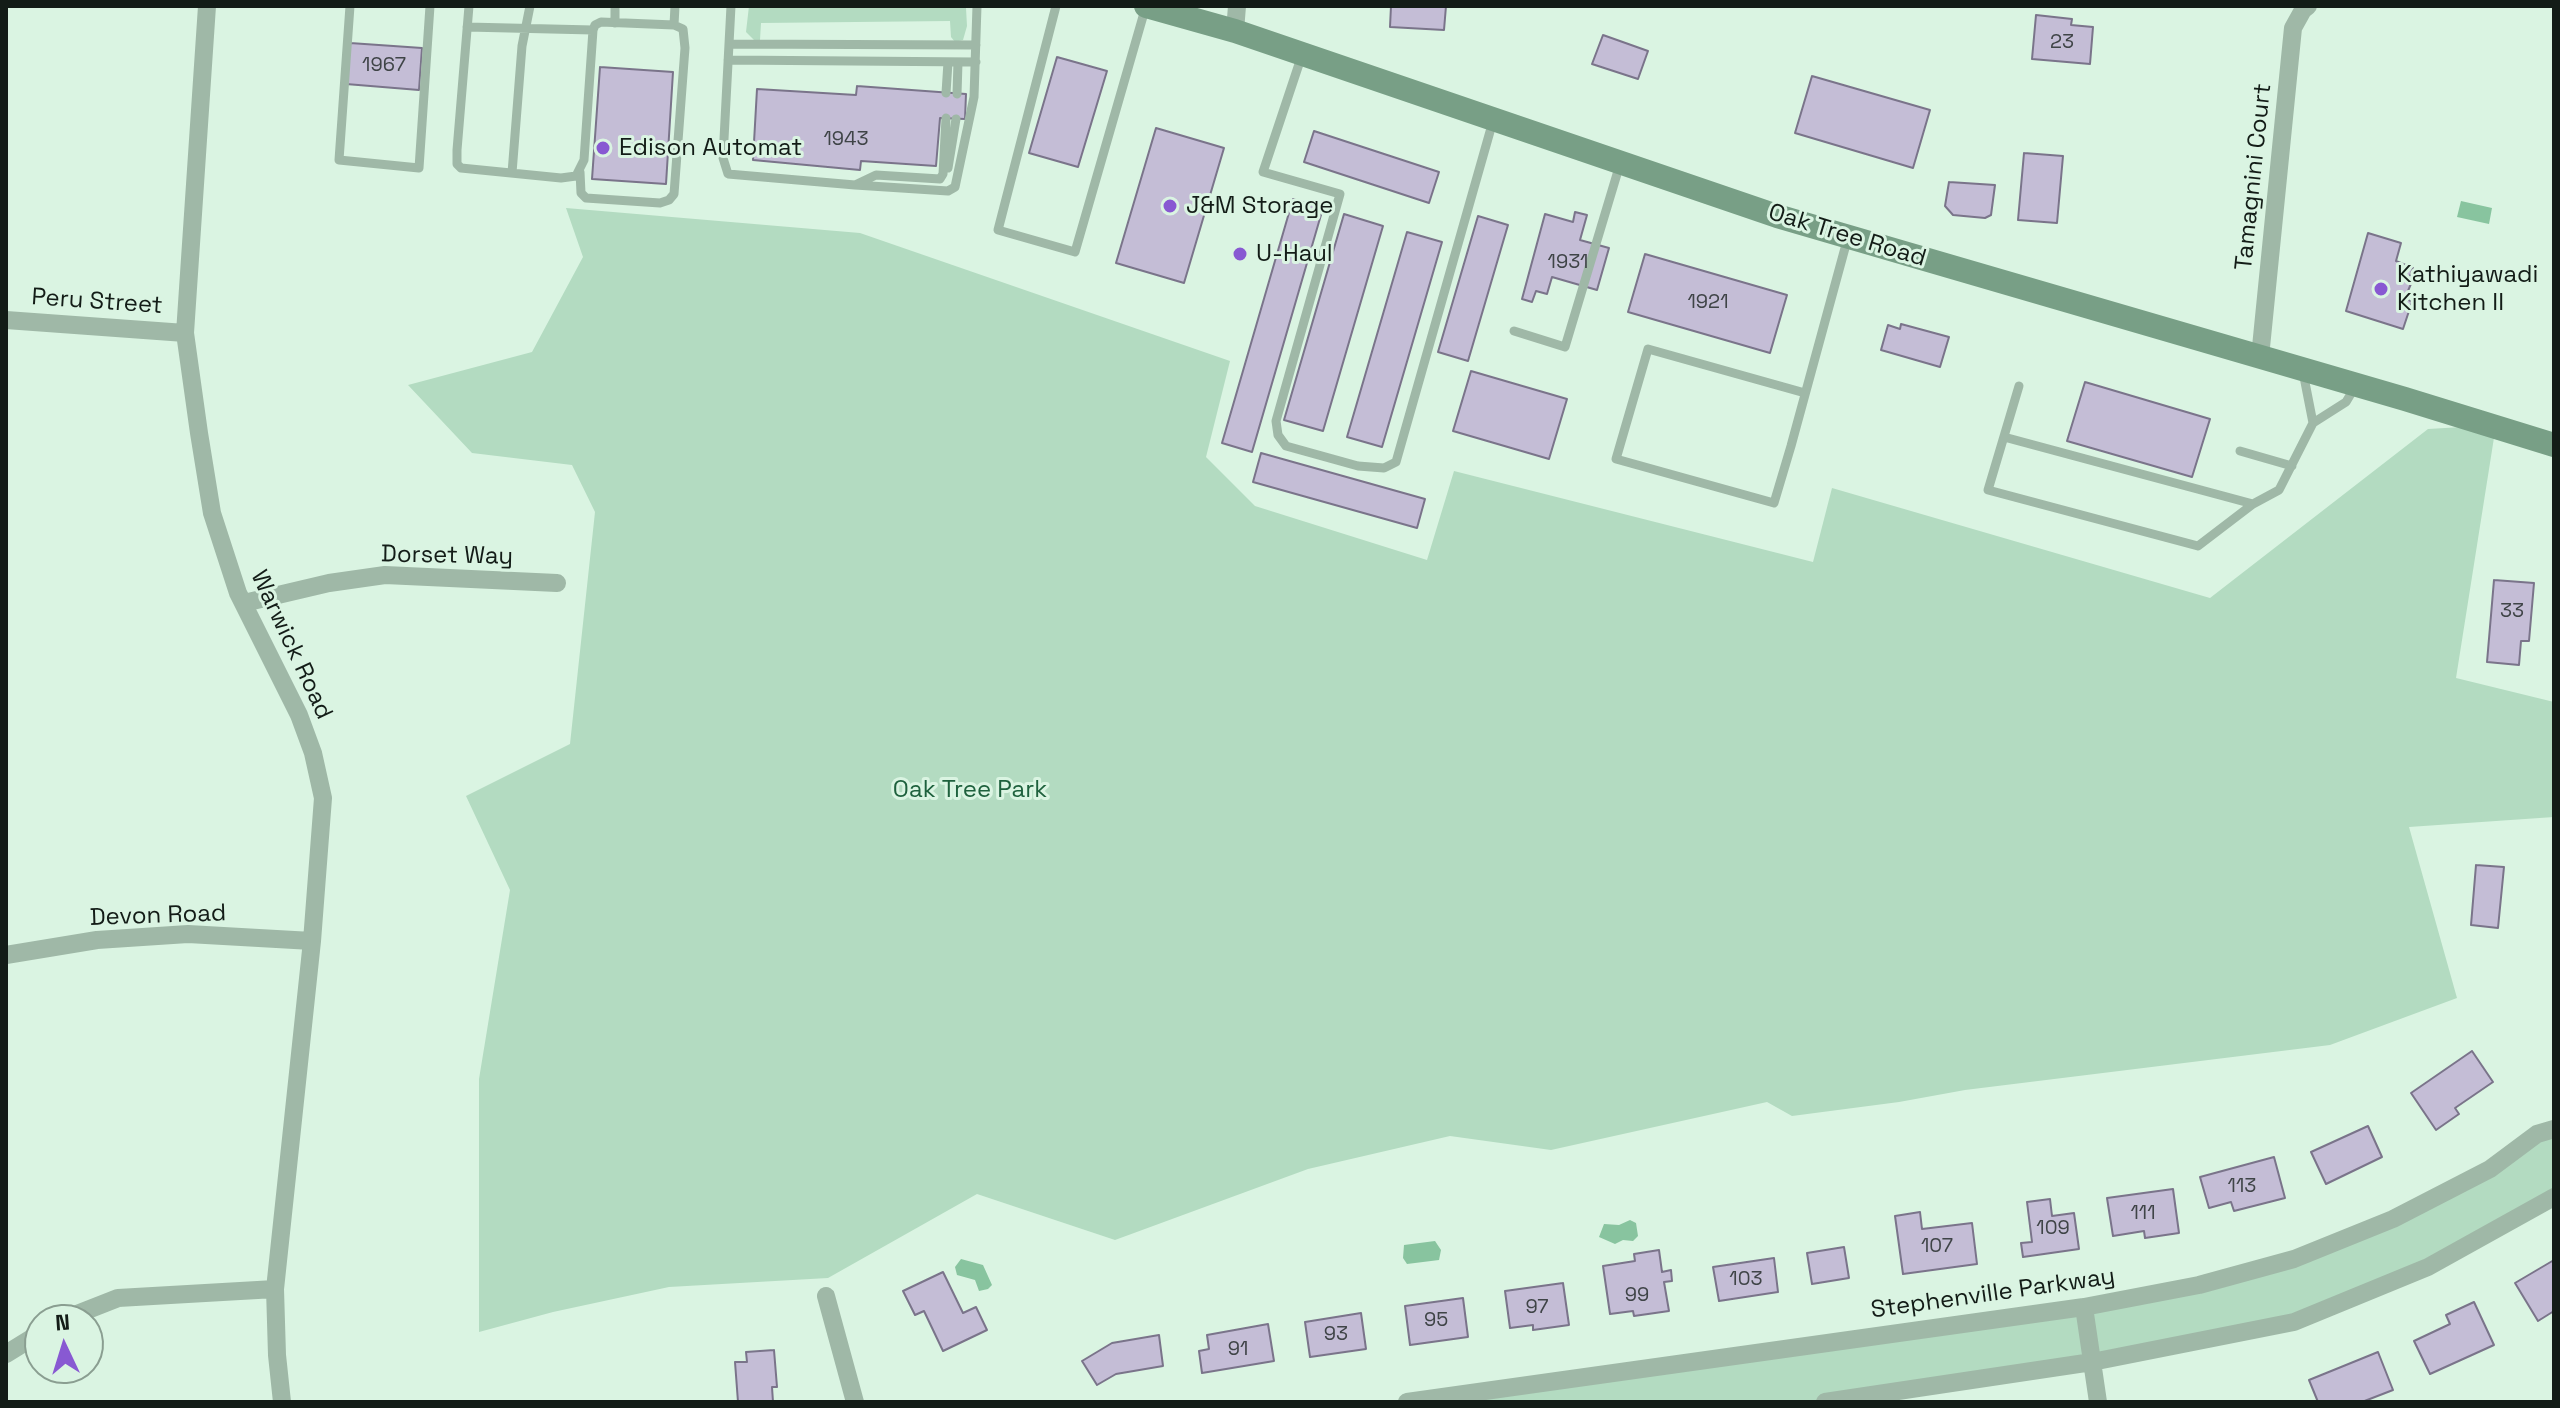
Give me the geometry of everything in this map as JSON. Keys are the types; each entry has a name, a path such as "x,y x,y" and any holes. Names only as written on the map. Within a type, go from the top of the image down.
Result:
{"main road":[{"name":"Oak Tree Road","path":"1146,6 1235,31 1620,164 1848,237 2554,445"}],"street":[{"name":"Warwick Road","path":"207,6 185,333 212,513 244,603 299,715 313,753 323,798 312,941 275,1289 282,1402"},
{"path":"1235,31 1237,6"},
{"name":"Tamagnini Court","path":"2260,357 2293,28 2308,6"},
{"name":"Peru Street","path":"6,320 185,333"},
{"name":"Dorset Way","path":"244,603 329,583 385,575 557,583"},
{"name":"Devon Road","path":"6,955 97,940 188,934 312,941"},
{"name":"Stephenville Parkway","path":"1407,1402 1449,1399 2084,1307 2199,1285 2294,1259 2393,1219 2490,1169 2537,1134 2554,1129"},
{"path":"1825,1402 2092,1362 2294,1322 2428,1267 2554,1197"},
{"path":"103,1304 118,1298 275,1289"},
{"path":"826,1296 855,1402"},
{"path":"2084,1307 2098,1402"},
{"path":"6,1354 24,1343"}],"lane":[{"path":"350,6 339,160 419,168 430,6"},
{"path":"469,6 457,164 461,168 569,178 580,172"},
{"path":"512,173 530,6"},
{"path":"615,6 615,23"},
{"path":"674,25 675,6"},
{"path":"731,6 723,158 728,174 937,191 955,187 974,97 977,6"},
{"path":"1056,6 998,230 1075,252 1146,6"},
{"path":"598,23 615,23 674,25 683,29 685,41 674,194 660,203 586,198 581,193 580,172 584,160 593,30 598,23"},
{"path":"467,27 593,30"},
{"path":"729,44 976,45"},
{"path":"1302,55 1263,172 1340,194 1276,421 1278,435 1286,446 1358,466 1384,468 1396,462 1493,121"},
{"path":"728,60 976,62"},
{"path":"952,93 953,62"},
{"path":"855,185 876,175 940,179 951,118"},
{"path":"1514,331 1565,347 1620,164"},
{"path":"1805,393 1648,349 1616,459 1774,503 1805,393 1848,237"},
{"path":"2302,369 2313,423"},
{"path":"2019,386 1988,490 2198,546 2253,504 2279,490 2313,423 2346,402 2357,385"},
{"path":"2004,437 2253,504"},
{"path":"2240,451 2292,466"}],"green space":[{"path":"749,6 952,6 966,8 967,26 963,40 955,42 951,37 950,21 761,23 760,40 754,40 746,32"},
{"name":"Oak Tree Park","path":"566,208 860,233 1230,361 1206,457 1255,506 1427,560 1454,471 1813,562 1832,488 2210,598 2428,429 2496,425 2456,678 2554,702 2554,817 2409,827 2457,998 2330,1045 1965,1090 1792,1116 1767,1102 1551,1150 1450,1136 1308,1169 1115,1240 977,1194 828,1278 669,1287 553,1312 479,1332 479,1079 510,890 466,796 570,744 595,512 572,465 472,453 408,385 532,352 583,257"},
{"path":"2554,1129 2554,1197 2294,1322 1825,1402 1407,1402 2084,1307 2294,1259"}],"shaded area":[{"path":"2461,201 2492,208 2489,224 2457,217"},
{"path":"1630,1220 1636,1223 1638,1236 1633,1241 1623,1240 1615,1244 1599,1237 1604,1224 1619,1225"},
{"path":"1435,1241 1441,1250 1439,1260 1407,1264 1403,1258 1404,1245"},
{"path":"961,1259 983,1265 992,1285 979,1291 975,1280 957,1275 955,1267"}],"building":[{"path":"1391,6 1446,6 1444,30 1390,27"},
{"path":"2036,15 2072,19 2071,25 2093,27 2090,64 2032,59"},
{"path":"1603,35 1648,51 1638,79 1592,64"},
{"path":"350,43 422,48 419,90 346,84"},
{"path":"1057,57 1107,71 1078,167 1029,153"},
{"path":"600,67 673,72 666,184 592,179"},
{"path":"1812,76 1930,110 1913,168 1795,133"},
{"path":"857,86 966,94 965,119 940,118 936,166 861,161 860,170 753,160 757,89 856,95"},
{"name":"J&M Storage","path":"1156,128 1224,148 1184,283 1116,263"},
{"path":"1314,131 1439,172 1429,203 1304,162"},
{"path":"2024,153 2063,156 2057,223 2018,220"},
{"path":"1949,182 1995,185 1991,215 1985,218 1953,215 1945,206"},
{"path":"1293,199 1323,208 1252,452 1222,443"},
{"path":"1575,212 1587,215 1580,240 1609,248 1597,290 1552,277 1547,294 1536,291 1532,302 1522,299 1545,214 1573,222"},
{"path":"1344,214 1383,226 1323,431 1284,420"},
{"path":"1478,216 1508,225 1468,361 1438,352"},
{"path":"1407,232 1442,242 1382,447 1347,437"},
{"name":"Kathiyawadi Kitchen II","path":"2368,233 2401,243 2396,261 2413,268 2409,278 2413,279 2405,298 2412,302 2403,329 2346,311"},
{"path":"1645,254 1787,295 1770,353 1628,312"},
{"path":"1901,324 1949,337 1940,367 1881,350 1888,325 1900,329"},
{"path":"1471,371 1567,399 1549,459 1453,431"},
{"path":"2085,382 2210,419 2192,477 2067,441"},
{"path":"1261,453 1425,499 1417,528 1253,482"},
{"path":"2494,580 2534,583 2529,641 2521,641 2519,665 2487,662"},
{"path":"2476,865 2504,867 2498,928 2471,925"},
{"path":"2472,1051 2493,1082 2455,1108 2459,1114 2436,1130 2411,1093"},
{"path":"2368,1126 2382,1157 2326,1184 2311,1152"},
{"path":"2274,1157 2285,1198 2234,1211 2231,1202 2209,1208 2200,1177"},
{"path":"2173,1189 2179,1233 2145,1238 2144,1231 2113,1236 2107,1198"},
{"path":"2050,1199 2052,1216 2074,1213 2079,1249 2023,1257 2021,1243 2032,1242 2027,1202"},
{"path":"1920,1212 1922,1229 1972,1223 1977,1264 1903,1274 1895,1216"},
{"path":"1844,1247 1849,1278 1812,1284 1807,1253"},
{"path":"1659,1250 1662,1272 1671,1270 1672,1281 1664,1282 1669,1311 1634,1316 1633,1311 1610,1314 1603,1266 1635,1261 1634,1254"},
{"path":"1774,1258 1778,1292 1719,1301 1713,1267"},
{"path":"2554,1260 2554,1311 2538,1321 2515,1283"},
{"path":"943,1272 963,1313 976,1307 987,1330 943,1351 924,1311 915,1315 903,1291"},
{"path":"1563,1283 1569,1325 1533,1330 1533,1325 1510,1328 1505,1291"},
{"path":"1463,1298 1468,1337 1410,1345 1405,1306"},
{"path":"2474,1302 2494,1345 2430,1374 2414,1341 2450,1324 2446,1315"},
{"path":"1361,1313 1366,1349 1310,1357 1305,1322"},
{"path":"1268,1324 1274,1361 1202,1373 1199,1351 1209,1349 1207,1335"},
{"path":"1159,1335 1163,1366 1116,1374 1097,1385 1082,1361 1112,1343"},
{"path":"774,1350 777,1387 772,1387 773,1402 738,1402 735,1362 747,1362 746,1352"},
{"path":"2378,1352 2393,1390 2362,1402 2318,1402 2309,1380"}],"place":[{"name":"Edison Automat","path":"603,148"},
{"name":"J&M Storage","path":"1170,206"},
{"name":"U-Haul","path":"1240,254"},
{"name":"Kathiyawadi Kitchen II","path":"2381,289"}]}
